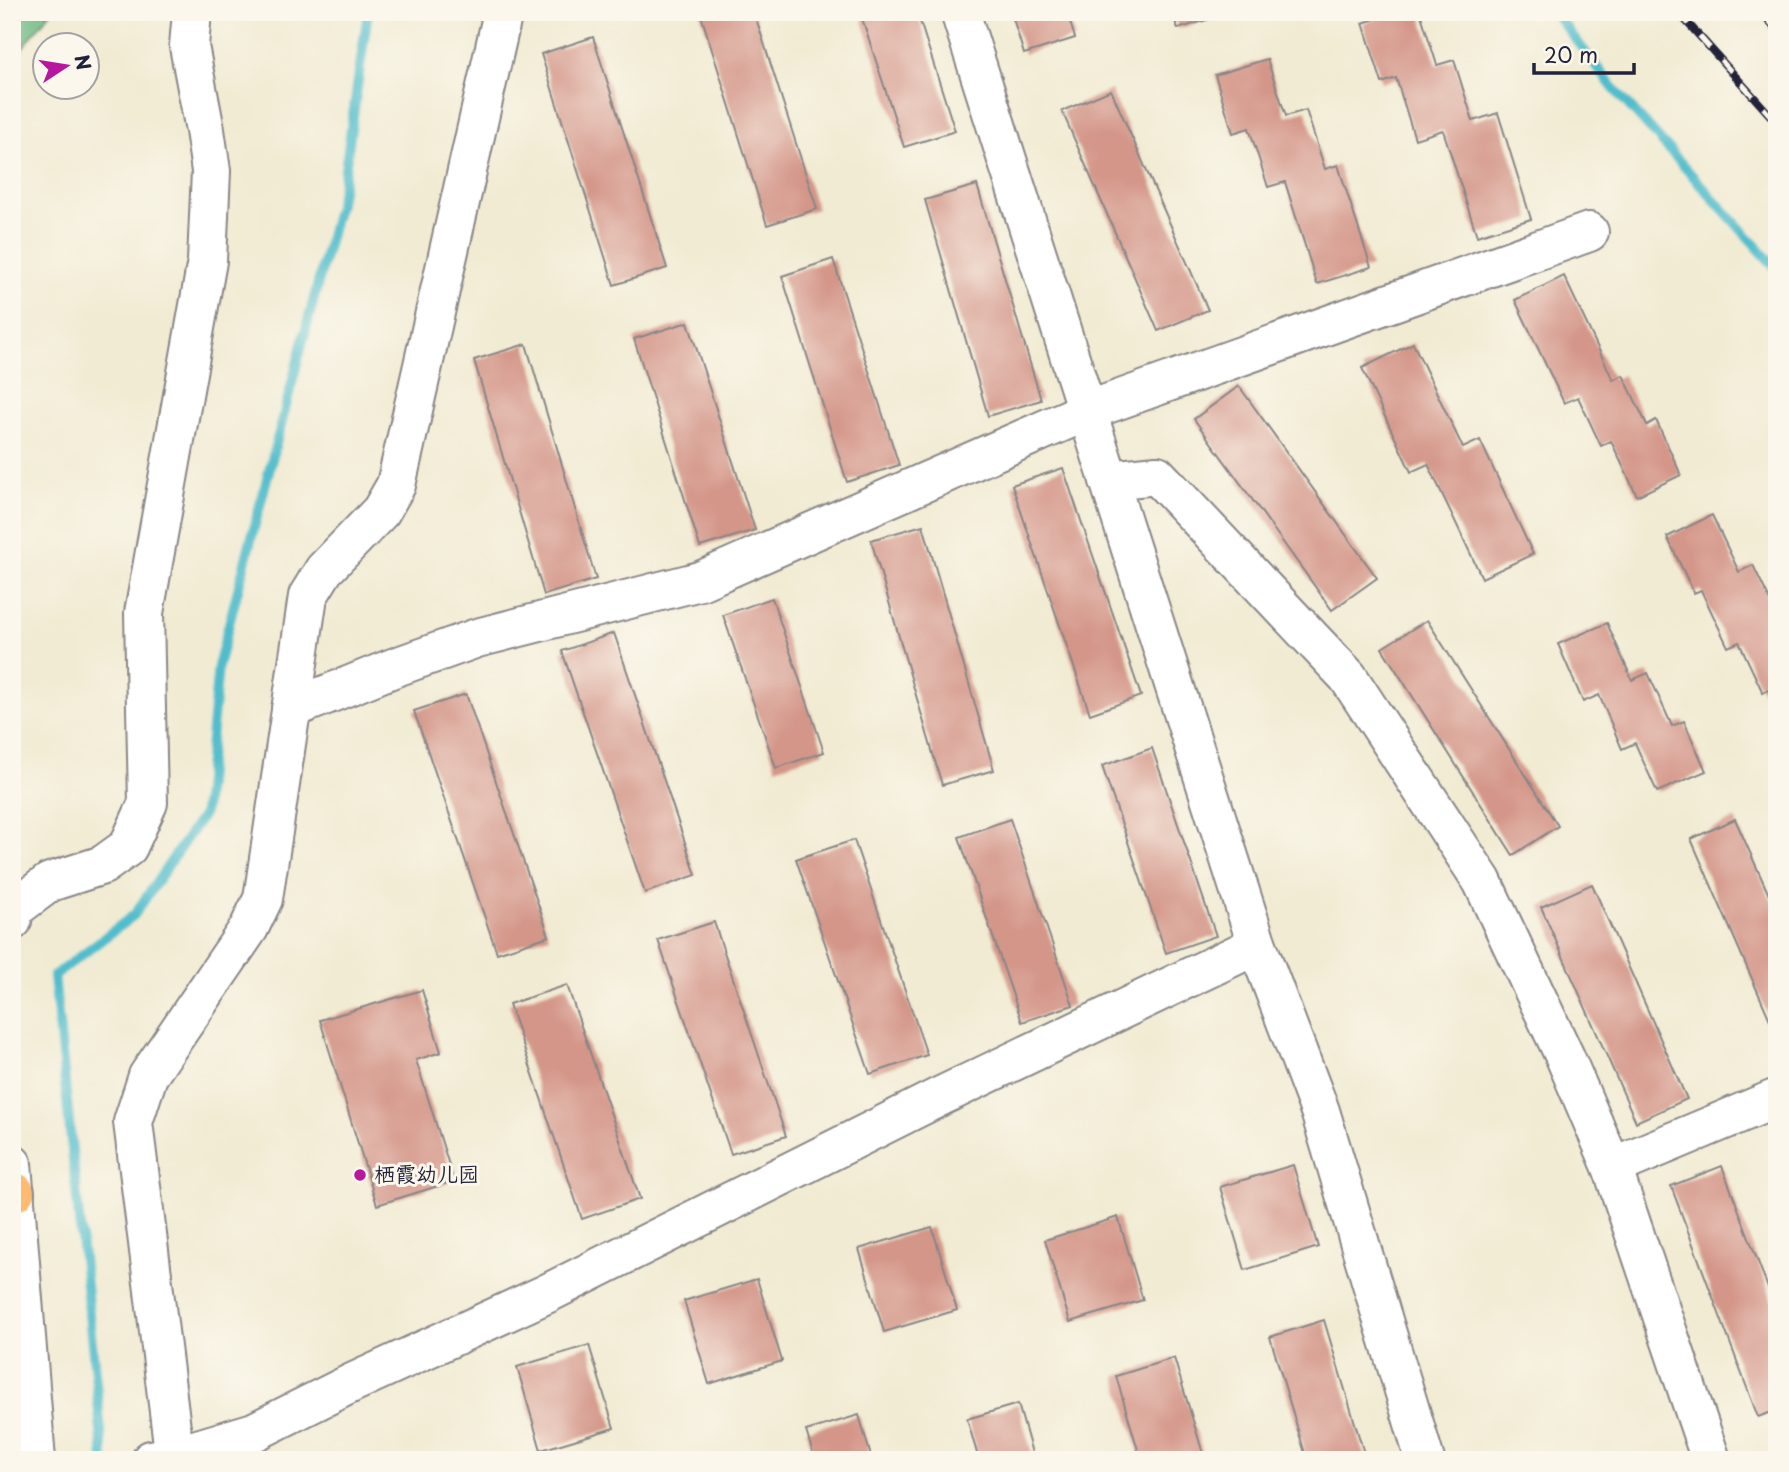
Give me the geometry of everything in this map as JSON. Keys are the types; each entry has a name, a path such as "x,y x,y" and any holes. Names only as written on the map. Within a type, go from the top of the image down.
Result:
{"street":[{"path":"12,921 14,909 50,882 103,865 128,847 148,803 144,613 207,261 211,171 189,46 192,12"},
{"path":"503,12 396,485 381,511 324,570 308,596 263,899 249,929 148,1076 133,1122 167,1459 254,1432 352,1383 547,1294 939,1097 1257,945"},
{"path":"960,12 1257,945 1320,1111 1424,1460"},
{"path":"291,709 477,638 700,581 1087,411 1589,232"},
{"path":"1109,480 1157,475 1348,677 1482,881 1566,1057 1612,1167 1711,1460"},
{"path":"1612,1167 1777,1098"},
{"path":"13,1182 36,1460"}],"green space":[{"path":"12,12 51,12 35,32 32,32 32,36 12,61"}],"building":[{"path":"700,12 754,12 817,209 767,225"},
{"path":"860,12 917,12 955,131 904,147"},
{"path":"1011,12 1067,12 1075,38 1024,54"},
{"path":"1172,12 1229,12 1229,13 1178,29"},
{"path":"1395,12 1420,12 1437,65 1454,60 1473,121 1498,113 1531,219 1477,236 1443,130 1415,139 1396,78 1382,83 1363,23"},
{"path":"593,37 667,268 614,285 541,54"},
{"path":"1267,59 1286,116 1306,110 1325,169 1338,165 1371,267 1317,284 1285,182 1268,187 1249,128 1233,133 1215,75"},
{"path":"1111,90 1208,310 1158,331 1062,111"},
{"path":"977,185 1041,400 988,416 925,200"},
{"path":"833,259 899,465 847,482 782,276"},
{"path":"1564,276 1613,380 1623,375 1647,425 1656,420 1681,475 1637,496 1611,441 1601,446 1578,397 1564,403 1515,300"},
{"path":"688,322 755,530 700,547 634,339"},
{"path":"1413,343 1463,448 1480,440 1533,554 1482,578 1428,464 1411,472 1362,368"},
{"path":"526,344 596,579 544,595 474,360"},
{"path":"1239,386 1377,578 1332,610 1194,419"},
{"path":"1063,468 1141,696 1090,714 1012,485"},
{"path":"1712,515 1739,572 1753,565 1777,615 1777,698 1772,688 1763,693 1739,642 1728,647 1701,590 1694,593 1667,537"},
{"path":"923,525 994,770 942,785 871,540"},
{"path":"772,598 824,752 776,768 723,615"},
{"path":"1427,620 1558,826 1513,855 1382,648"},
{"path":"1607,623 1632,680 1648,673 1672,726 1684,721 1706,771 1657,792 1635,743 1622,749 1599,695 1583,702 1558,644"},
{"path":"614,633 696,875 645,893 562,651"},
{"path":"466,694 549,936 497,953 414,711"},
{"path":"1152,748 1216,936 1166,953 1102,766"},
{"path":"1010,819 1073,1005 1022,1022 959,837"},
{"path":"1735,819 1777,913 1777,1036 1691,839"},
{"path":"854,840 927,1055 870,1074 796,859"},
{"path":"1592,884 1687,1099 1636,1122 1541,907"},
{"path":"714,922 786,1136 731,1154 658,940"},
{"path":"567,985 640,1199 582,1219 509,1004"},
{"path":"422,990 441,1052 416,1060 454,1181 377,1205 320,1020"},
{"path":"1293,1165 1318,1247 1245,1270 1220,1187"},
{"path":"1722,1166 1777,1312 1777,1410 1758,1417 1671,1186"},
{"path":"1118,1217 1143,1300 1070,1322 1045,1240"},
{"path":"932,1227 957,1310 884,1332 859,1249"},
{"path":"757,1279 782,1361 709,1384 684,1301"},
{"path":"1324,1320 1366,1460 1307,1460 1270,1337"},
{"path":"589,1345 614,1428 541,1450 517,1367"},
{"path":"1174,1358 1205,1460 1141,1460 1116,1376"},
{"path":"1018,1404 1034,1460 979,1460 967,1419"},
{"path":"859,1415 872,1460 815,1460 806,1431"}],"waterway":[{"path":"104,1460 54,976 134,915 204,813 218,666 342,191 368,12"},
{"path":"1554,12 1614,89 1777,269"}],"railway":[{"path":"1678,12 1777,123"},
{"path":"1762,12 1777,31"}],"place":[{"name":"栖霞幼儿园","path":"360,1175"}]}
